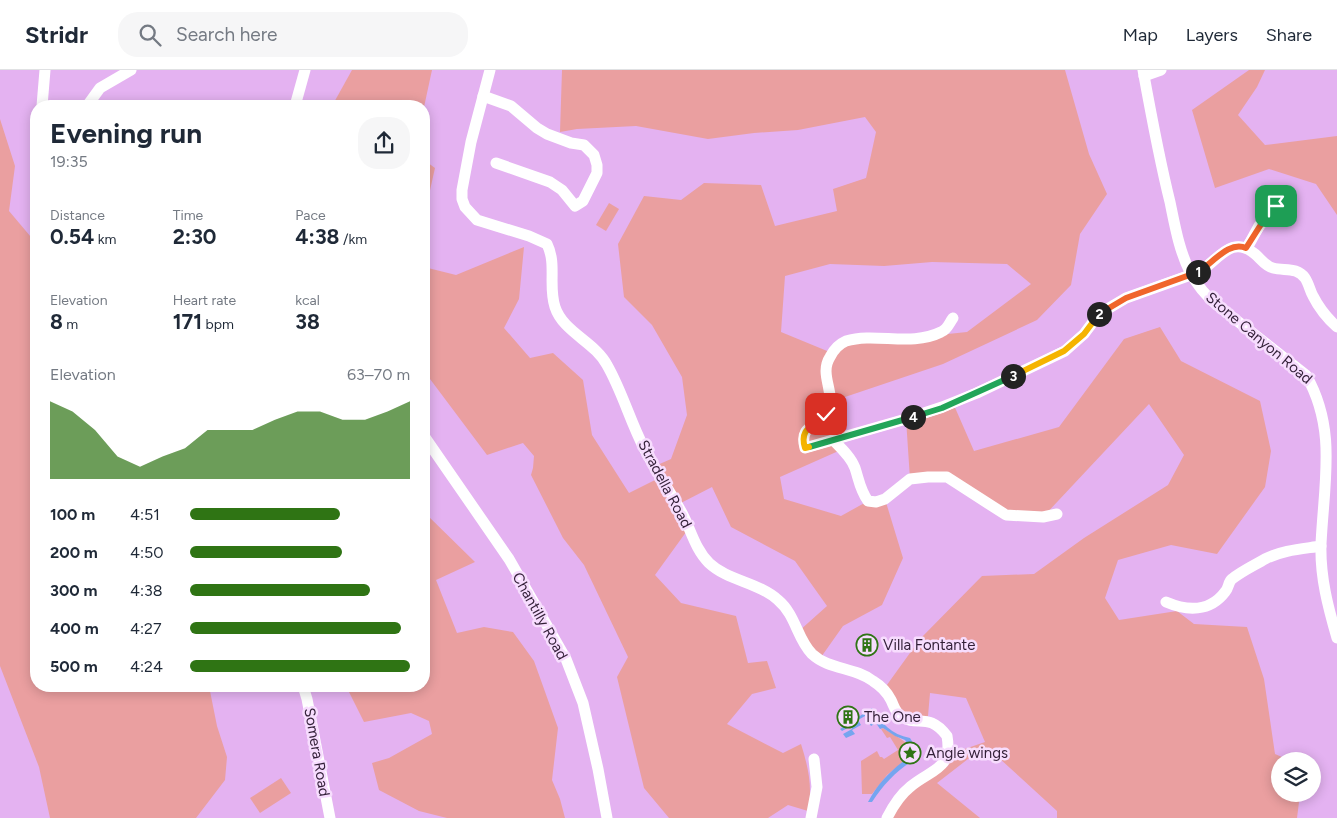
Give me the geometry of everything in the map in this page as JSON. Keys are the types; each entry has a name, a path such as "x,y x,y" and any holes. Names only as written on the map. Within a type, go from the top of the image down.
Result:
{"street":[{"path":"43,100 46,70"},
{"path":"91,100 100,88 131,70"},
{"path":"297,100 305,70"},
{"name":"Stradella Road","path":"490,70 471,142 462,190 464,208 477,220 529,236 547,244 552,258 552,295 554,306 559,316 603,357 644,448 683,514 703,557 719,571 756,587 778,600 794,620 810,652 819,660 830,665 861,673 884,689 902,717 936,724 947,736 948,754 944,762 938,769 909,788 898,799 887,818"},
{"path":"1144,73 1161,70"},
{"name":"Stone Canyon Road","path":"1144,73 1150,111 1176,228 1182,253 1192,275 1207,296 1217,305 1306,375 1317,386 1328,406 1334,425 1334,451 1321,546 1325,593 1337,638"},
{"path":"482,96 511,106 536,128 547,134 572,143 584,145 594,155 597,174 583,202 575,206 562,190 550,182 496,164"},
{"path":"1246,248 1276,206"},
{"path":"951,320 942,332 925,337 904,340 862,339 846,342 838,346 829,358 826,368 830,398 828,412 804,432 802,439 805,448 942,408 977,393 1064,351 1084,334 1099,314 1126,298 1192,275 1210,265 1220,254 1236,246 1246,248 1275,269 1295,270 1301,274 1306,279 1318,306 1337,327"},
{"path":"833,440 843,449 854,466 860,486 868,501 876,502 885,499 910,479 947,477 1006,515 1043,517 1057,514"},
{"name":"Chantilly Road","path":"430,445 509,559 566,659 582,703 598,769 607,818"},
{"path":"1166,602 1180,608 1201,608 1219,599 1227,591 1230,580 1267,558 1281,553 1321,546"},
{"name":"Somera Road","path":"305,692 330,818"},
{"path":"811,818 817,787 814,759"}],"shaded area":[{"path":"352,70 432,70 426,100 335,100"},
{"path":"562,70 1065,70 1089,154 1107,194 1080,234 1071,285 1037,320 943,364 842,398 833,440 843,449 780,477 784,499 841,516 868,501 885,499 903,558 882,605 843,626 819,660 799,631 827,606 795,561 731,527 712,487 677,505 689,528 655,575 681,603 736,616 748,663 767,661 776,688 752,694 727,724 783,753 801,744 809,777 808,811 788,805 768,818 669,818 644,788 617,677 628,657 584,565 563,538 531,475 534,456 523,443 487,455 430,379 430,268 456,275 524,247 519,299 504,328 530,358 553,353 583,380 592,435 629,493 661,477 655,466 671,459 687,415 682,377 652,325 624,297 618,244 644,196 681,200 704,183 761,185 775,226 837,211 833,189 866,178 876,132 865,117 798,130 708,139 636,126 577,129 560,132","holes":["932,262 1007,264 1031,284 967,332 845,342 832,353 781,332 785,276 830,264 884,266"]},
{"path":"1249,70 1265,70 1257,87 1238,115 1265,145 1337,136 1337,215 1316,184 1269,169 1215,188 1192,110"},
{"path":"0,119 15,166 9,211 30,236 30,692 210,692 217,726 227,757 225,780 196,818 50,818 39,767 0,666"},
{"path":"430,164 435,168 430,190"},
{"path":"609,203 619,209 606,231 596,225"},
{"path":"1160,327 1181,361 1260,401 1271,451 1265,487 1217,554 1171,545 1118,560 1105,598 1119,620 1177,611 1194,624 1247,627 1264,679 1275,752 1271,752 1271,802 1299,802 1297,818 1057,818 1057,811 999,758 968,759 937,783 980,818 891,818 910,791 948,766 953,753 985,742 966,698 930,693 928,716 902,717 884,689 920,639 982,576 1034,574 1084,538 1168,485 1184,455 1149,404 1043,517 1006,515 947,477 910,479 906,419 953,403 974,451 1059,427 1124,339"},
{"path":"430,518 475,562 436,580 457,633 484,627 513,632 534,661 558,728 552,780 565,818 447,818 419,811 379,790 372,763 389,758 432,734 429,721 411,713 364,722 349,692 430,692"},
{"path":"883,728 908,745 911,749 906,752 909,757 887,775 872,794 862,794 861,761 877,751 880,757 884,759 898,750 890,737 887,738 881,729"},
{"path":"281,778 291,793 260,813 250,798"}],"water":[{"path":"872,708 888,728 897,734 910,738 921,756 900,770 882,788 872,802 868,802 877,787 888,775 914,754 905,740 883,728 880,729 876,723 871,726 865,716 858,720 861,725 852,730 855,734 846,738 843,734 852,729 851,726 842,731 840,729"}],"place":[{"name":"Villa Fontante","path":"867,645"},
{"name":"The One","path":"848,717"},
{"name":"Angle wings","path":"910,753"}],"route":[{"path":"826,414 804,432 802,439 805,448 942,408 977,393 1064,351 1084,334 1099,314 1126,298 1199,272 1210,265 1220,254 1236,246 1246,248 1276,206"}]}
